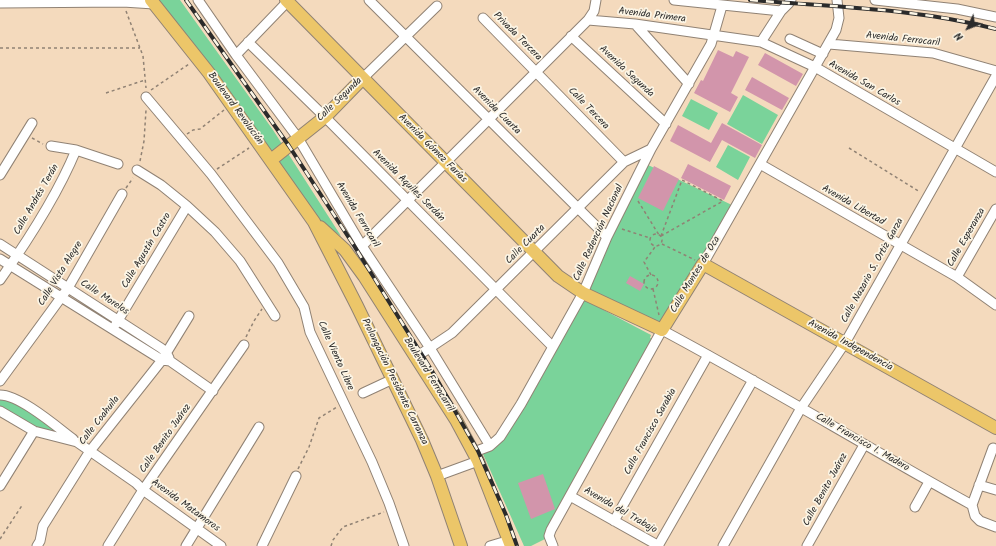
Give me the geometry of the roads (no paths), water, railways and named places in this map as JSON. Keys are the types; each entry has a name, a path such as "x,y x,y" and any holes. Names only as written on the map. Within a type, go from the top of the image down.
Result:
{"main road":[{"name":"Avenida Gómez Farías","path":"288,1 558,276 582,293"},
{"name":"Boulevard Revolución","path":"152,2 197,58 231,104 272,160 314,222"},
{"name":"Calle Segunda","path":"272,160 325,117 363,78"},
{"name":"Boulevard Ferrocarril","path":"314,222 345,250 364,276 456,420 476,457 510,543"},
{"name":"Prolongación Presidente Carranza","path":"314,222 394,380 422,440 437,476 461,546"},
{"name":"Calle Montes de Oca","path":"662,330 703,264"},
{"name":"Avenida Independencia","path":"703,264 845,342 996,428"},
{"name":"Calle Francisco I. Madero","path":"582,293 662,330"}],"street":[{"name":"Avenida Ferrocaril","path":"198,0 236,55 298,138 362,246 430,348 490,446"},
{"name":"Avenida Cuarta","path":"369,0 607,237"},
{"path":"362,246 588,20 594,11 596,0"},
{"path":"674,0 781,11"},
{"path":"761,42 781,11 789,4 791,0"},
{"path":"875,0 958,5 996,17"},
{"path":"236,55 288,1"},
{"path":"0,3 152,2"},
{"name":"Calle Montes de Oca","path":"703,264 829,44 836,30 839,18 838,4"},
{"name":"Calle Segunda","path":"363,78 437,6"},
{"name":"Calle Redención Nacional","path":"437,476 476,457 500,437 510,421 582,293 607,237 651,149 711,44 722,6"},
{"name":"Privada Tercera","path":"483,18 536,72"},
{"name":"Avenida Primera","path":"588,20 635,24 713,35"},
{"path":"635,24 689,84"},
{"name":"Avenida San Carlos","path":"713,35 761,42 815,68 996,172"},
{"name":"Avenida Segunda","path":"571,36 666,124"},
{"path":"790,40 823,54"},
{"name":"Avenida Aquiles Serdán","path":"248,42 325,117 552,346"},
{"name":"Avenida Ferrocaril","path":"829,44 933,53 996,71"},
{"name":"Calle Tercera","path":"536,72 624,162"},
{"name":"Calle Nazario S. Ortiz Garza","path":"723,546 801,408 845,342 996,76"},
{"name":"Calle Viento Libre","path":"146,96 211,174 278,263 304,307 310,332 372,462 404,546"},
{"path":"0,174 32,122"},
{"path":"51,146 76,150 118,164"},
{"name":"Calle Cuarta","path":"416,357 452,333 624,162 651,149"},
{"name":"Calle Andrés Terán","path":"0,280 39,221 63,179 76,150"},
{"name":"Avenida Libertad","path":"760,164 900,246 957,277 996,305"},
{"path":"137,170 161,185 187,206 215,232 240,261 274,316"},
{"name":"Calle Vista Alegre","path":"0,381 68,288 122,194"},
{"name":"Calle Agustín Castro","path":"113,329 187,206"},
{"name":"Calle Esperanza","path":"957,277 996,208"},
{"name":"Calle Morelos","path":"0,244 118,320 166,358 213,391"},
{"name":"Calle Morelos","path":"0,258 113,329 166,358"},
{"name":"Calle Coahuila","path":"37,546 40,541 43,526 90,451 166,358 189,316"},
{"name":"Calle Montes de Oca","path":"552,544 550,536 551,530 662,330"},
{"name":"Calle Francisco I. Madero","path":"662,330 708,354 864,445 972,505"},
{"name":"Calle Benito Juárez","path":"108,546 143,490 244,345"},
{"name":"Calle Francisco Sarabia","path":"614,521 708,354"},
{"path":"363,393 394,380"},
{"path":"658,546 753,380"},
{"name":"Avenida Matamoros","path":"0,395 7,395 44,416 77,442 136,483 143,490 221,546"},
{"name":"Avenida Matamoros","path":"0,411 34,431 77,442"},
{"path":"186,546 259,427"},
{"path":"0,486 34,431"},
{"name":"Calle Benito Juárez","path":"807,546 864,445"},
{"path":"993,448 972,505 975,516 980,521 996,527"},
{"path":"262,546 296,476"},
{"path":"915,507 930,482"},
{"path":"979,486 996,490"},
{"name":"Avenida del Trabajo","path":"570,496 658,546"},
{"path":"490,546 510,543"}],"railway":[{"path":"186,0 289,146 353,244 432,371 478,451 506,515 517,546"},
{"path":"750,0 905,12 966,22 996,29"}]}
